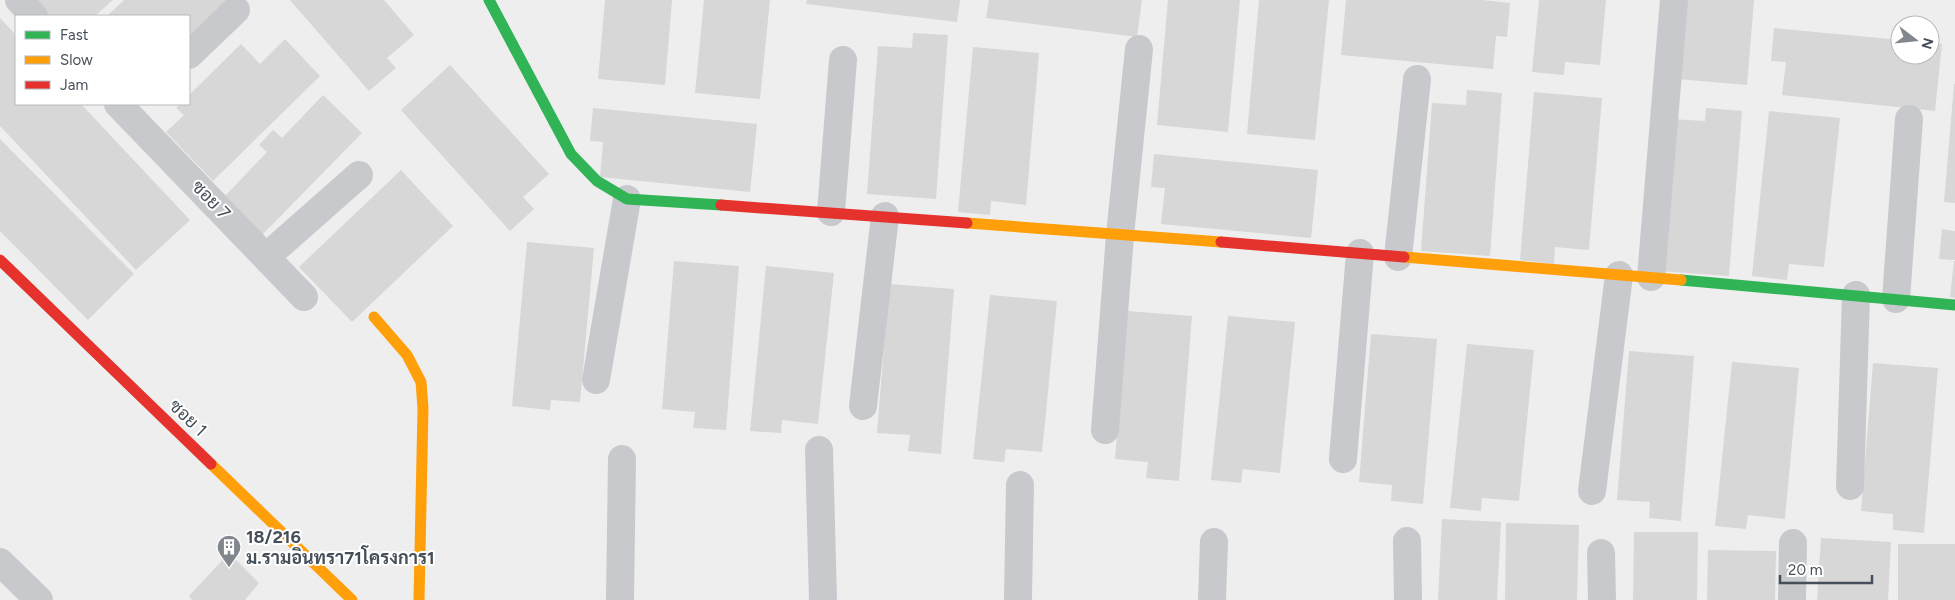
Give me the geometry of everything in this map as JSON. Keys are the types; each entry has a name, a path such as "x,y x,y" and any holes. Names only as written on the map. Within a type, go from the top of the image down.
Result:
{"street":[{"path":"19,0 33,15"},
{"path":"489,0 571,154 597,181 627,199 831,212 1360,253 1955,305"},
{"path":"1651,277 1674,0"},
{"path":"190,54 236,10"},
{"path":"1105,430 1120,235 1139,49"},
{"path":"831,212 843,60"},
{"path":"1398,257 1417,79"},
{"name":"ซอย 7","path":"127,107 304,297"},
{"path":"1896,299 1909,119"},
{"path":"266,257 359,174"},
{"path":"596,380 627,199"},
{"path":"863,406 885,216"},
{"path":"1343,460 1360,253"},
{"name":"ซอย 1","path":"0,260 352,600"},
{"path":"1592,492 1619,275"},
{"path":"1850,486 1856,295"},
{"path":"374,317 408,355 422,382 419,600"},
{"path":"819,450 823,600"},
{"path":"620,600 622,459"},
{"path":"1018,600 1020,485"},
{"path":"1406,541 1408,600"},
{"path":"1212,600 1214,542"},
{"path":"1792,543 1792,600"},
{"path":"1601,553 1602,600"},
{"path":"0,562 39,600"}],"building":[{"path":"35,0 113,0 96,15 48,15"},
{"path":"124,0 228,0 190,35 190,15 108,15"},
{"path":"290,0 384,0 414,35 387,58 396,68 369,91"},
{"path":"605,0 672,0 665,85 598,79"},
{"path":"704,0 770,0 760,99 695,93"},
{"path":"807,0 960,0 957,22 806,4"},
{"path":"989,0 1142,0 1137,37 986,18"},
{"path":"1168,0 1240,0 1228,132 1157,125"},
{"path":"1259,0 1329,0 1315,140 1247,134"},
{"path":"1346,0 1482,0 1510,3 1507,37 1496,36 1493,69 1341,55"},
{"path":"1539,0 1606,0 1600,65 1565,62 1564,75 1532,72"},
{"path":"1684,0 1754,0 1747,85 1677,79"},
{"path":"0,18 15,34 15,105 82,105 190,220 136,270 0,126"},
{"path":"1774,28 1890,39 1890,65 1940,65 1935,111 1782,95 1786,62 1771,61"},
{"path":"913,33 948,35 936,199 867,194 878,46 912,48"},
{"path":"285,39 320,76 213,181 166,132 184,115 176,108 179,105 190,105 190,94 241,44 260,64"},
{"path":"1940,44 1942,44 1940,63"},
{"path":"973,47 1039,53 1026,205 991,201 990,215 958,212"},
{"path":"450,65 549,174 523,197 534,209 510,231 401,110"},
{"path":"1955,84 1955,203 1944,202"},
{"path":"1467,90 1502,93 1490,256 1421,251 1432,103 1466,105"},
{"path":"1534,92 1602,98 1589,250 1555,247 1554,264 1520,260"},
{"path":"323,95 362,133 262,235 223,198 267,152 259,145 273,130 282,138"},
{"path":"593,108 757,124 750,192 600,177 603,142 590,141"},
{"path":"1706,108 1742,111 1729,276 1659,271 1671,119 1705,121"},
{"path":"1769,111 1840,118 1824,267 1789,264 1787,280 1752,276"},
{"path":"0,139 134,274 88,320 0,231"},
{"path":"1154,154 1318,170 1311,238 1161,224 1165,188 1151,187"},
{"path":"401,170 453,226 352,322 299,267"},
{"path":"1942,229 1955,231 1955,260 1939,259"},
{"path":"527,242 594,248 580,402 551,400 550,410 512,406"},
{"path":"674,261 739,266 726,430 693,428 695,412 662,409"},
{"path":"1955,261 1955,298 1950,297"},
{"path":"766,266 834,273 818,424 782,420 781,433 750,431"},
{"path":"889,284 954,289 941,454 908,451 910,435 877,433"},
{"path":"990,295 1057,301 1042,452 1006,449 1004,462 973,459"},
{"path":"1127,311 1192,316 1179,481 1146,478 1148,462 1115,459"},
{"path":"1228,316 1295,322 1280,473 1243,469 1241,483 1211,480"},
{"path":"1371,334 1437,339 1423,504 1391,501 1392,485 1359,482"},
{"path":"1467,344 1534,350 1519,501 1482,498 1481,511 1450,508"},
{"path":"1629,351 1694,356 1681,521 1649,518 1650,502 1617,500"},
{"path":"1732,362 1799,368 1785,519 1748,515 1746,529 1715,526"},
{"path":"1873,363 1938,368 1924,533 1893,530 1893,514 1861,511"},
{"path":"1442,519 1501,522 1497,600 1438,600"},
{"path":"1506,523 1579,525 1577,600 1505,600"},
{"path":"1634,532 1698,532 1697,600 1633,600"},
{"path":"1821,538 1891,542 1888,600 1817,600"},
{"path":"1898,544 1955,544 1955,600 1898,600"},
{"path":"1708,550 1776,551 1775,600 1707,600"},
{"name":"18/216 ม.รามอินทรา71โครงการ1","path":"229,553 259,583 245,600 192,600 189,596"}],"traffic: fast":[{"path":"489,0 571,154 597,181 627,199 721,205"},
{"path":"1681,280 1955,305"}],"traffic: slow":[{"path":"967,223 1221,242"},
{"path":"1404,257 1681,280"},
{"path":"374,317 407,355 421,382 423,408 419,600"},
{"path":"211,464 352,600"}],"traffic: jam":[{"path":"721,205 967,223"},
{"path":"1221,242 1404,257"},
{"path":"0,260 211,464"}],"place":[{"name":"18/216 ม.รามอินทรา71โครงการ1","path":"229,568"}]}
